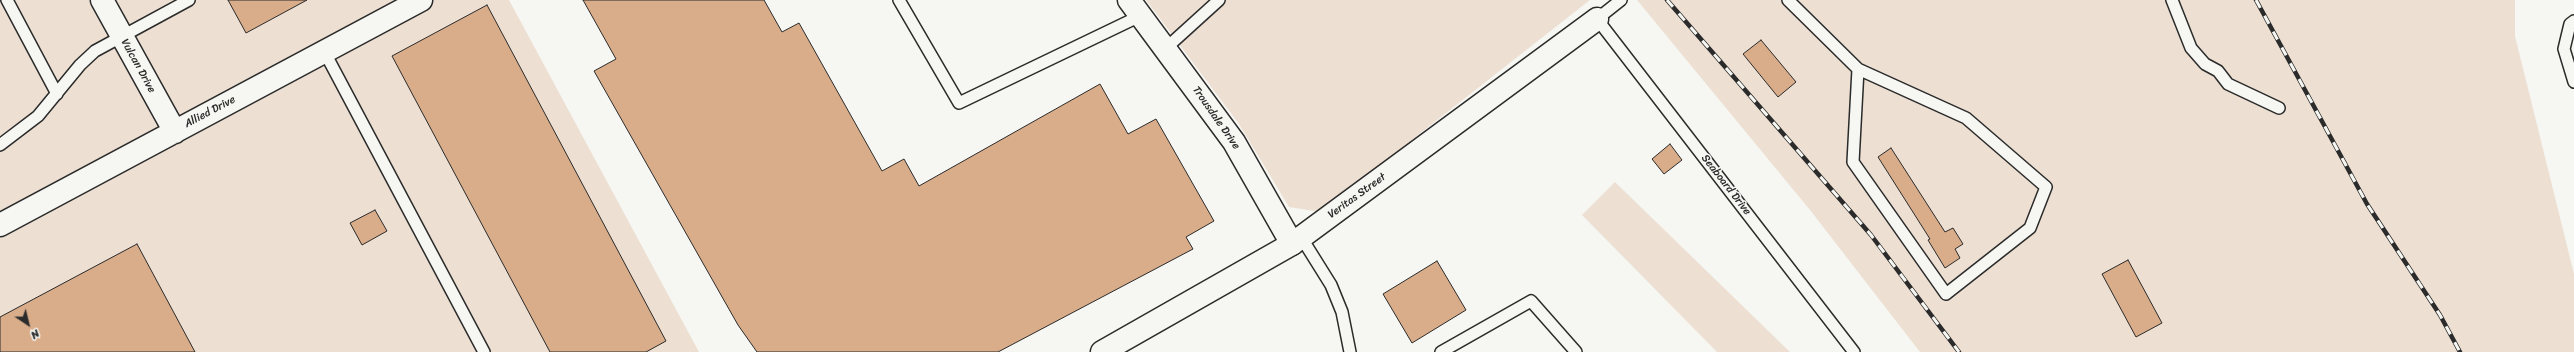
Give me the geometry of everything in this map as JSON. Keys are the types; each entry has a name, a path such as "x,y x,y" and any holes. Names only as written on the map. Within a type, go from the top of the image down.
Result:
{"street":[{"name":"Vulcan Drive","path":"102,0 175,132"},
{"name":"Allied Drive","path":"0,225 421,0"},
{"name":"Trousdale Drive","path":"1135,8 1234,142 1296,240"},
{"name":"Veritas Street","path":"1102,352 1296,240 1597,19"}],"lane":[{"path":"7,0 57,94"},
{"path":"0,145 38,116 80,65 95,51 188,0"},
{"path":"899,0 958,103 1135,8"},
{"path":"1165,49 1219,0"},
{"path":"1597,19 1621,0"},
{"path":"1788,0 1858,69 1966,118 2046,187 2030,228 1946,294 1853,162 1858,69"},
{"path":"2172,0 2191,48 2205,64 2218,71 2228,84 2279,108"},
{"name":"Seaboard Drive","path":"1597,19 1854,352"},
{"path":"2574,21 2570,24 2564,49 2574,82"},
{"path":"324,52 484,352"},
{"path":"1296,240 1331,285 1342,312 1350,352"},
{"path":"1441,352 1531,301 1576,352"}],"shaded area":[{"path":"0,0 509,0 699,352 0,352"},
{"path":"1146,0 1590,0 1320,212 1289,207 1239,124"},
{"path":"1637,0 2515,0 2515,36 2574,274 2574,352 1920,352 1810,210"},
{"path":"1615,182 1790,352 1717,352 1582,215"}],"building":[{"path":"228,0 307,0 246,33"},
{"path":"583,0 764,0 782,32 799,23 882,171 904,159 919,186 1100,84 1128,134 1156,119 1214,221 1186,237 1193,249 998,352 757,352 738,325 594,71 616,59"},
{"path":"487,5 666,341 646,352 550,352 392,56"},
{"path":"1761,40 1796,82 1778,97 1743,54"},
{"path":"1670,144 1682,160 1664,174 1652,159"},
{"path":"1891,148 1945,232 1953,228 1963,244 1955,249 1960,258 1945,268 1928,240 1930,239 1878,157"},
{"path":"375,210 387,231 362,245 350,223"},
{"path":"137,244 195,352 0,352 0,317"},
{"path":"2128,260 2162,323 2136,337 2102,274"},
{"path":"1437,261 1466,310 1412,343 1383,294"}],"railway":[{"path":"1667,0 1871,235 1959,352"},
{"path":"2256,0 2367,204 2440,315 2460,352"}]}
